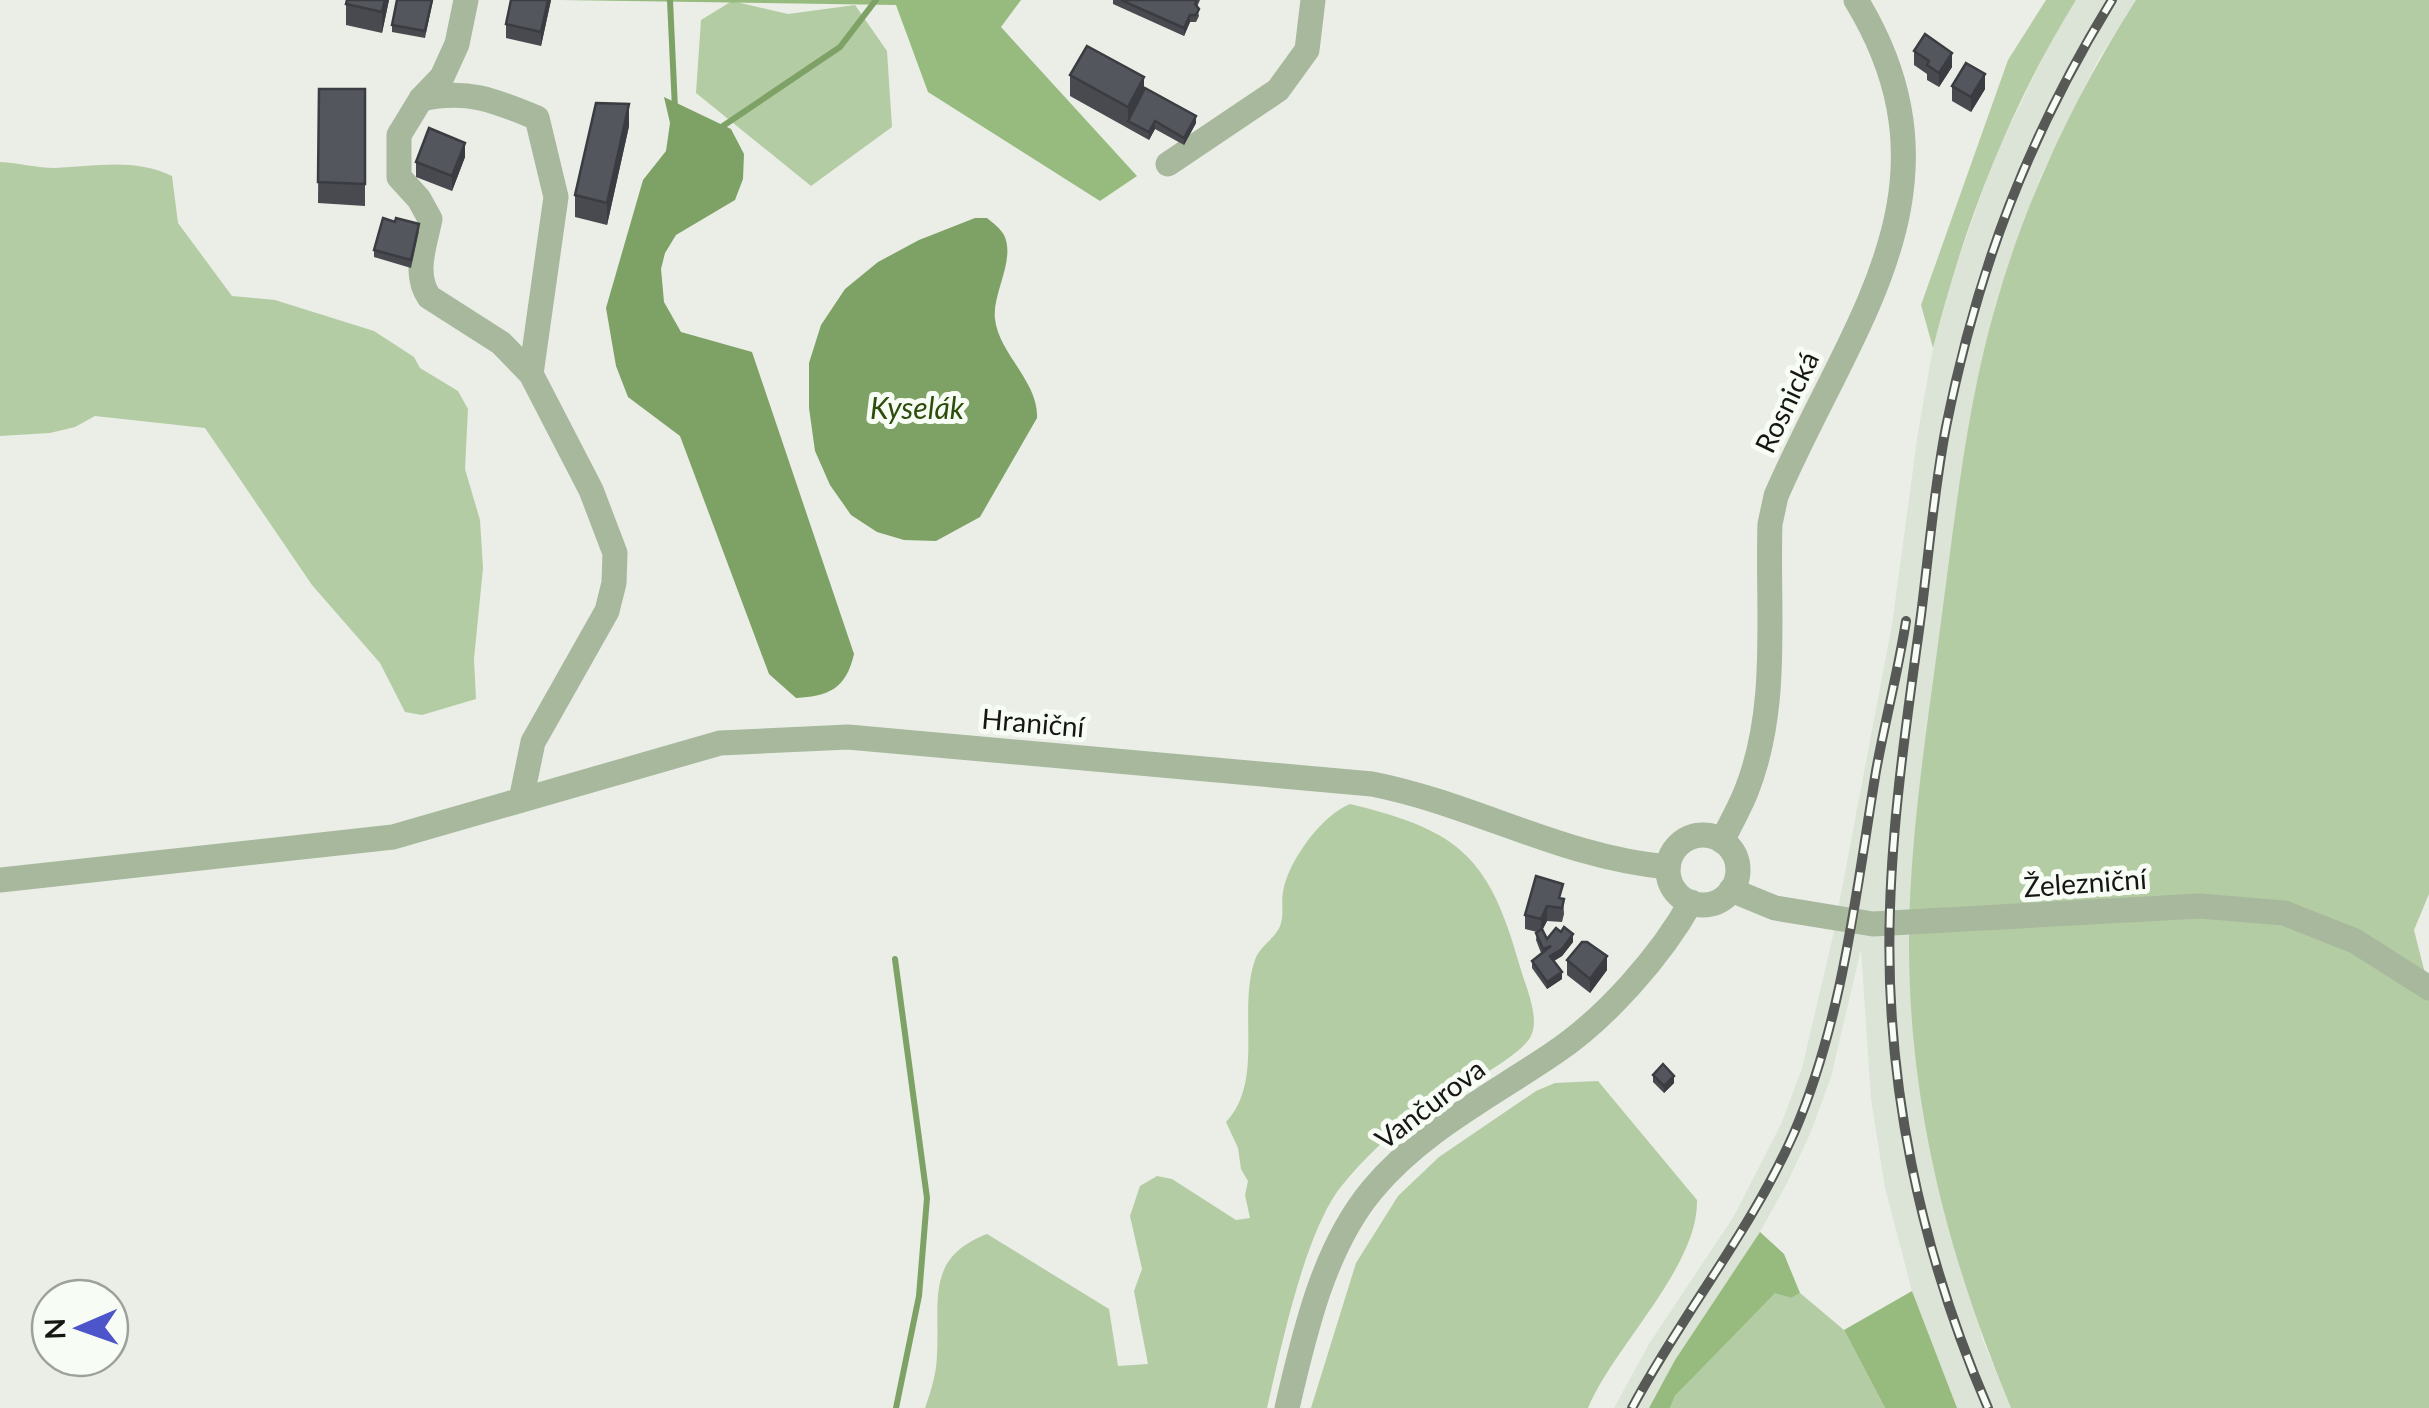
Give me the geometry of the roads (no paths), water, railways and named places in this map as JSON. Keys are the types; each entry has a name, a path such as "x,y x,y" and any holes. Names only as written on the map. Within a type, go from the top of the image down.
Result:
{"street":[{"path":"466,0 457,44 442,78 420,99 399,135 400,176 430,219 420,268 422,286 429,297 501,343 531,374 591,490 615,553 608,610 534,742 521,800"},
{"name":"Rosnická","path":"1722,840 1746,792 1767,704 1770,524 1776,496 1879,281 1900,209 1904,181 1901,114 1884,54 1856,0"},
{"path":"1168,164 1278,90 1307,50 1314,2"},
{"path":"420,99 449,93 492,98 537,118 556,197 531,374"},
{"name":"Hraniční","path":"0,880 392,837 720,743 848,737 1372,784 1446,803 1540,839 1612,860 1668,867"},
{"path":"1704,835 1722,840 1737,863 1732,890 1709,904 1691,902 1676,892 1668,867 1674,851 1687,839 1704,835"},
{"name":"Železniční","path":"1732,890 1775,908 1874,924 2200,906 2284,913 2355,942 2429,988"},
{"name":"Vančurova","path":"1287,1408 1300,1355 1338,1244 1370,1193 1429,1136 1592,1024 1678,926 1691,902"}],"water":[{"path":"664,97 731,129 744,154 743,179 735,200 676,235 665,253 661,269 664,302 681,332 752,352 854,654 841,683 818,695 796,698 769,674 680,436 628,397 616,366 606,308 643,180 666,151 670,123"},
{"name":"Kyselák","path":"975,218 987,218 1004,235 1006,266 995,319 1004,344 1032,392 1037,418 980,517 936,541 904,540 877,532 851,515 830,485 815,451 809,408 809,363 821,325 845,289 878,262 919,240"}],"waterway":[{"path":"670,0 675,109"},
{"path":"720,128 840,47 876,0"},
{"path":"895,959 927,1198 919,1296 896,1408"}],"railway":[{"path":"1988,1408 1943,1287 1911,1163 1900,1100 1890,972 1894,835 1938,474 1973,313 2031,154 2112,0"},
{"path":"1632,1408 1758,1204 1811,1090 1846,955 1876,771 1906,621"}]}
